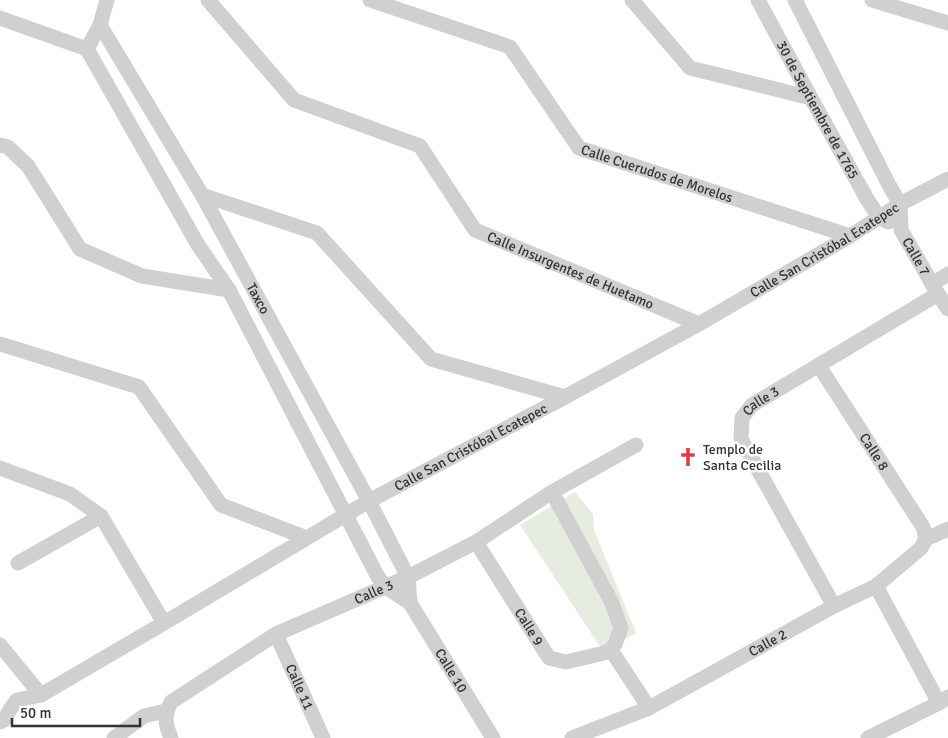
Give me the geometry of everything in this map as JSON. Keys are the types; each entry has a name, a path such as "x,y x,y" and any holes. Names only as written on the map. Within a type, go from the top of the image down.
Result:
{"street":[{"path":"0,18 87,49 100,25 107,0"},
{"name":"Calle Insurgentes de Huetamo","path":"208,0 294,100 420,146 475,230 699,324"},
{"name":"Calle Cuerudos de Morelos","path":"370,0 510,47 578,148 850,236"},
{"path":"632,0 690,68 810,98"},
{"name":"30 de Septiembre de 1765","path":"758,0 810,98 879,217"},
{"name":"30 de Septiembre de 1765","path":"794,0 900,204"},
{"path":"872,0 948,23"},
{"name":"Taxco","path":"100,25 202,195 369,501 408,578"},
{"name":"Taxco","path":"87,49 198,245 228,290 378,577 386,587"},
{"path":"0,145 8,147 28,166 80,249 142,276 228,290"},
{"name":"Calle San Cristóbal Ecatepec","path":"0,722 4,720 17,700 41,695 346,514 699,324 850,236 900,204 948,179"},
{"path":"202,195 317,233 431,360 565,397"},
{"name":"Calle 7","path":"900,204 901,230 948,309"},
{"name":"Calle 7","path":"879,217 901,230"},
{"path":"198,245 220,229"},
{"name":"Calle 3","path":"834,606 741,439 742,418 752,405 819,366 935,289 948,274"},
{"path":"0,344 139,387 221,505 307,538"},
{"name":"Calle 8","path":"819,366 923,527 926,539"},
{"name":"Calle 3","path":"114,738 144,716 166,711 171,702 276,634 408,578 476,542 552,492 636,445"},
{"path":"0,468 70,494 101,516 164,623"},
{"path":"552,492 611,601 621,628 611,650 649,708"},
{"path":"18,563 101,516"},
{"name":"Calle 2","path":"572,738 649,708 834,606 876,586 921,548 926,539 948,529"},
{"name":"Calle 9","path":"476,542 549,658 566,662 611,650"},
{"name":"Calle 10","path":"408,578 410,602"},
{"path":"868,738 944,700 876,586"},
{"name":"Calle 10","path":"386,587 410,602 493,738"},
{"name":"Calle 11","path":"276,634 323,738"},
{"path":"0,645 41,695"},
{"path":"166,711 166,727 170,738"}],"shaded area":[{"path":"575,492 593,514 594,530 636,633 603,651 520,525"}],"place":[{"name":"Templo de Santa Cecilia","path":"688,457"}]}
